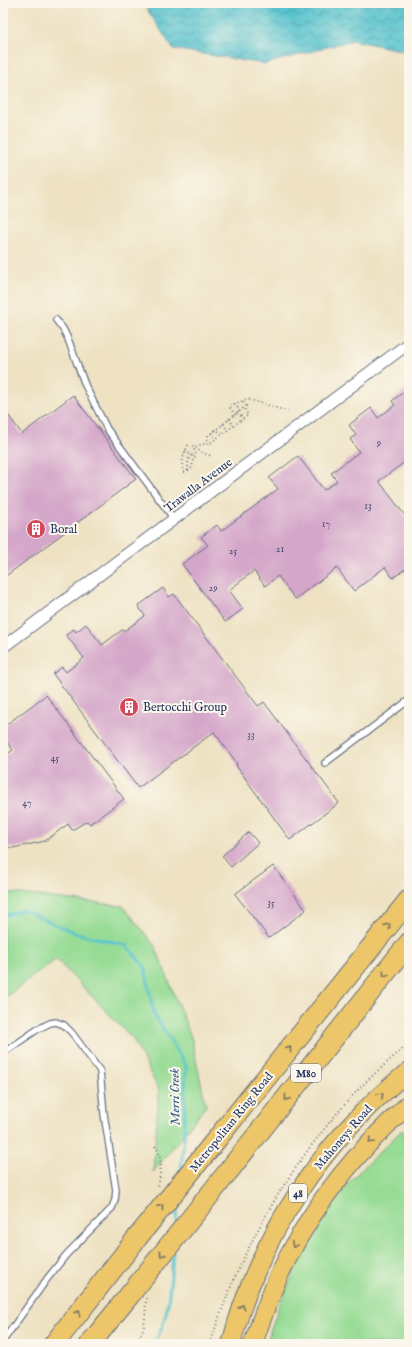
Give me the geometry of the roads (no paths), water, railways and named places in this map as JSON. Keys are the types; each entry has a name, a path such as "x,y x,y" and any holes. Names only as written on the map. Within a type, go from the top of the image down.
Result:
{"highway":[{"name":"Metropolitan Ring Road","path":"54,1344 137,1238 409,900"},
{"name":"M80","path":"90,1344 409,943"}],"main road":[{"name":"Mahoneys Road","path":"231,1344 246,1297 259,1265 274,1233 303,1184 354,1121 392,1084 409,1071"},
{"name":"Mahoneys Road","path":"253,1344 280,1272 297,1240 317,1209 339,1177 364,1148 409,1104"}],"street":[{"name":"Trawalla Avenue","path":"3,647 409,343"}],"lane":[{"path":"56,320 68,339 85,385 107,429 174,519"},
{"path":"325,763 409,700"},
{"path":"3,1053 38,1029 50,1023 56,1022 64,1025 72,1033 100,1071 104,1114 116,1190 112,1208 66,1255 3,1341"}],"water":[{"path":"143,3 409,3 409,52 353,40 265,64 173,49"}],"waterway":[{"name":"Merri Creek","path":"3,916 23,910 75,933 126,945 145,967 154,1014 186,1066 184,1137 181,1170"},
{"name":"Merri Creek","path":"176,1224 178,1199"},
{"name":"Merri Creek","path":"154,1344 166,1312 173,1253"}],"place":[{"name":"Boral","path":"36,529"},
{"name":"Bertocchi Group","path":"129,707"}]}
